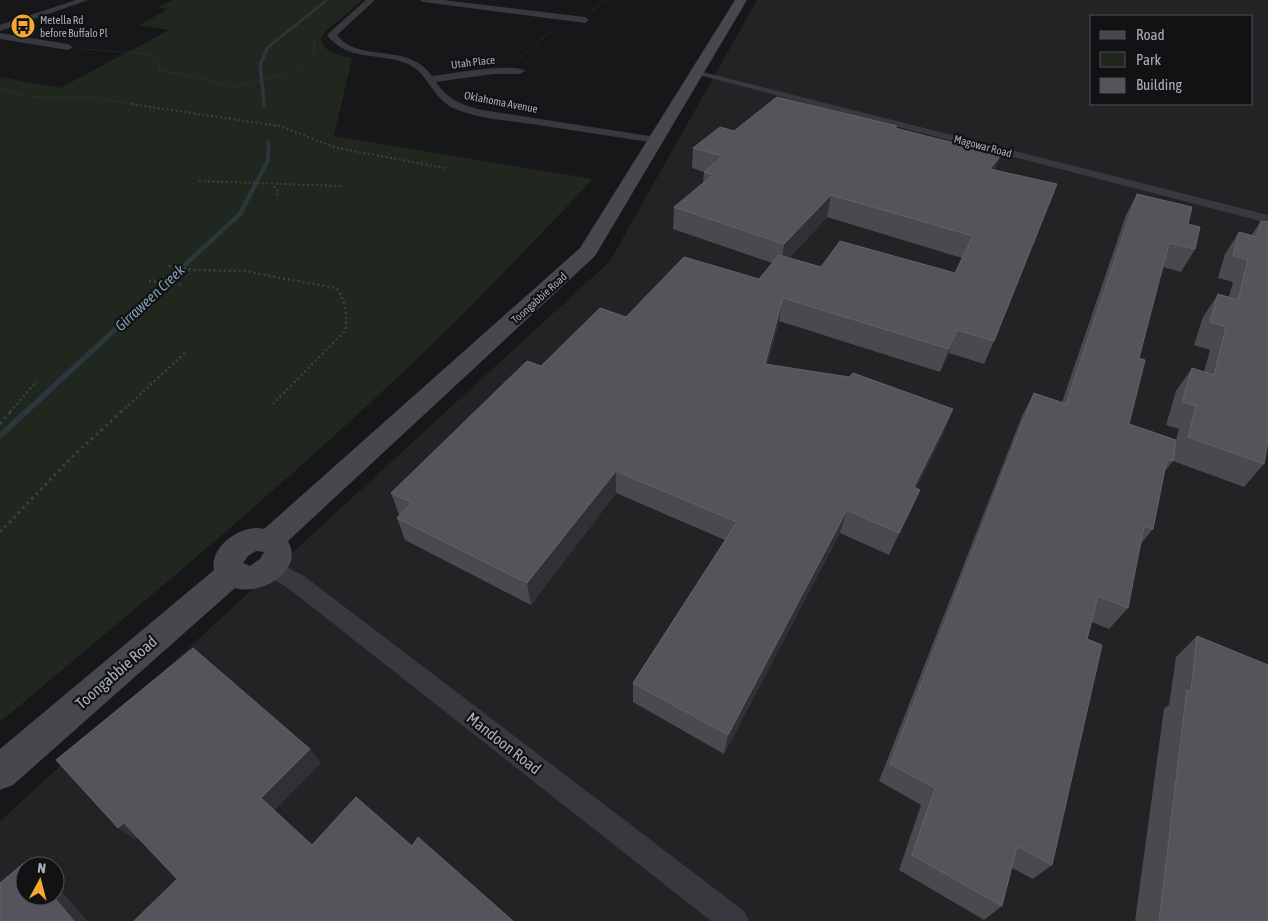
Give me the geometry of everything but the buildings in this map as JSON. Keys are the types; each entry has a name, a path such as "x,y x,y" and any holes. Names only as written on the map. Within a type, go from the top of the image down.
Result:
{"main road":[{"name":"Toongabbie Road","path":"0,772 232,573 228,568 229,561 233,552 240,546 259,539 270,554 588,252 742,0"}],"street":[{"path":"0,28 84,0"},
{"name":"Oklahoma Avenue","path":"371,0 344,22 332,35 336,44 348,49 397,57 413,62 423,69 437,93 444,100 477,112 656,140"},
{"path":"424,0 586,18"},
{"path":"0,36 68,47"},
{"name":"Utah Place","path":"429,80 493,71 520,71"},
{"name":"Magowar Road","path":"698,72 1268,220"},
{"name":"Mandoon Road","path":"270,554 296,582 734,921"}],"path":[{"path":"586,18 606,0"},
{"path":"68,47 149,54 157,59 160,71 182,74 232,86 269,80 303,68 312,61 315,50 314,36 321,26 344,22"},
{"path":"519,58 556,27"},
{"path":"0,88 33,97 94,98 279,126 337,148 445,168"},
{"path":"199,181 238,184 341,186"},
{"path":"274,185 278,191 276,196"},
{"path":"169,266 193,270 259,273 336,288 342,294 341,302 348,319 345,330 273,404"},
{"path":"149,281 183,285"},
{"path":"0,532 70,458 186,352"},
{"path":"0,424 37,381"}],"shaded area":[{"path":"757,0 1268,0 1268,921 0,921 0,821 610,261"}],"green space":[{"path":"173,0 363,0 326,31 321,38 324,47 328,50 352,58 334,136 593,179 450,328 352,420 203,552 0,722 0,77 60,88 169,30 139,25 168,9 157,7"}],"waterway":[{"name":"Girraween Creek","path":"264,107 260,65 268,47 327,0"},
{"name":"Girraween Creek","path":"0,436 240,214 268,160 268,141"}],"place":[{"name":"Metella Rd before Buffalo Pl","path":"23,26"}]}
